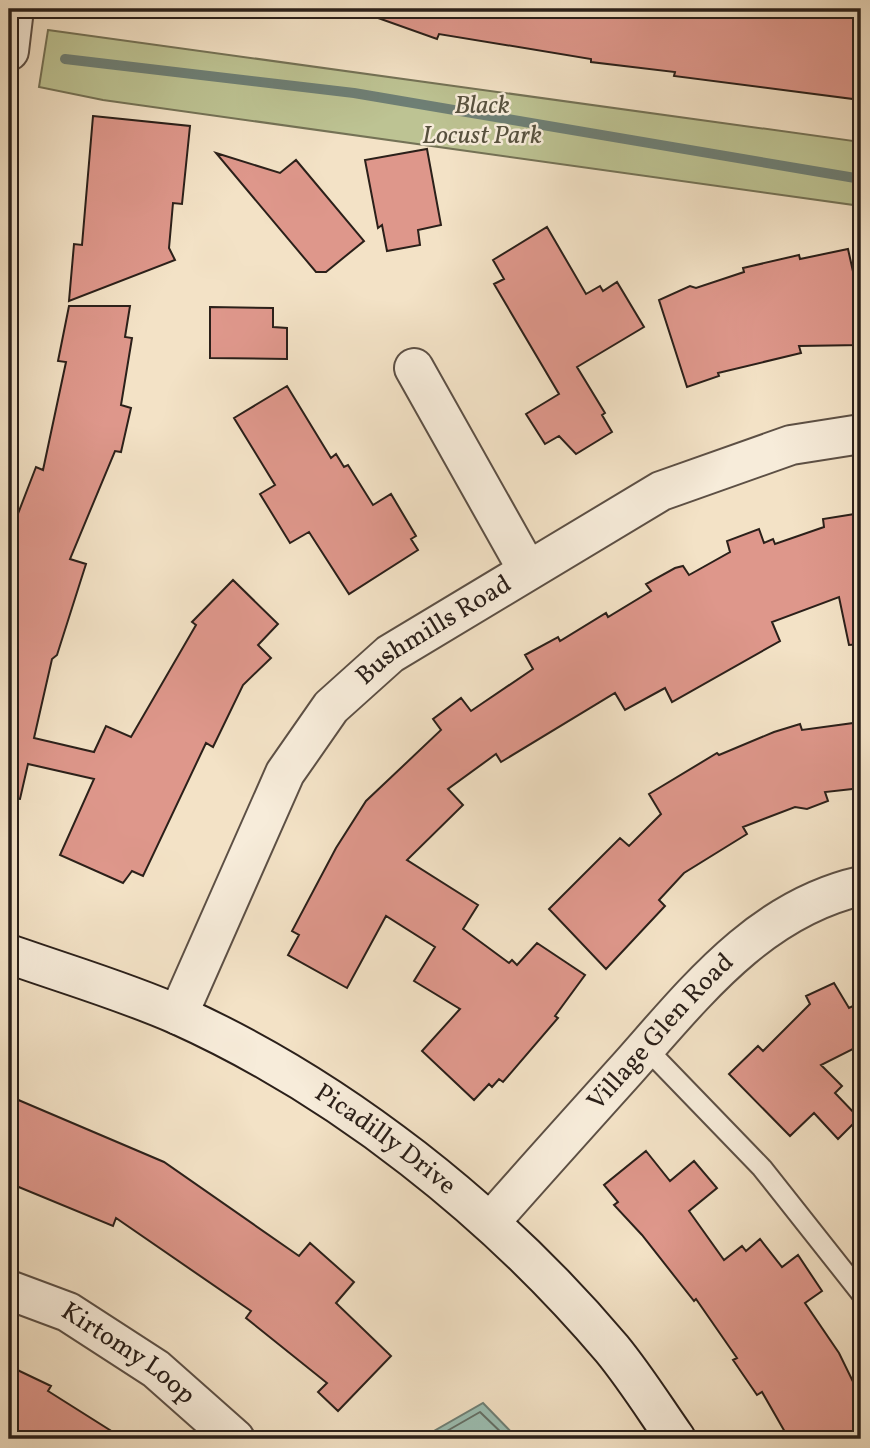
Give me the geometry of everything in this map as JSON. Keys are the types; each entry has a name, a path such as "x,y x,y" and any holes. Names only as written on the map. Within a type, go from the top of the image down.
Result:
{"street":[{"path":"9,51 14,9"},
{"path":"414,368 527,569"},
{"name":"Bushmills Road","path":"178,1015 285,773 331,707 390,654 527,569 661,491 791,445 861,433"},
{"name":"Village Glen Road","path":"491,1221 711,973 773,924 836,892 861,886"},
{"name":"Picadilly Drive","path":"9,954 178,1015 255,1056 371,1126 491,1221 567,1298 614,1351 676,1439"},
{"name":"Kirtomy Loop","path":"9,1290 68,1312 156,1369 235,1439"}],"lane":[{"path":"646,1048 762,1168 861,1293"}],"green space":[{"name":"Black Locust Park","path":"48,30 861,142 861,206 103,100 39,87"}],"water":[{"path":"483,1403 518,1439 420,1439"}],"building":[{"path":"364,9 861,9 861,100 674,76 675,72 591,62 591,59 439,34 437,39 364,13"},
{"path":"93,116 190,126 182,204 173,203 169,248 175,260 69,301 74,244 82,245"},
{"path":"427,149 441,225 418,230 420,245 387,251 382,225 378,228 365,160"},
{"path":"216,153 280,173 296,160 364,241 326,272 316,272"},
{"path":"547,227 586,294 600,286 603,291 617,282 644,327 577,367 605,413 602,415 612,432 576,454 559,436 545,444 526,414 559,394 494,284 504,279 493,260"},
{"path":"848,249 856,285 861,285 861,345 799,346 801,353 718,373 719,376 687,387 659,300 690,286 696,288 744,272 743,268 799,255 800,259"},
{"path":"69,306 130,306 125,337 132,338 121,405 131,408 121,452 115,451 70,559 86,564 57,655 52,659 34,738 94,752 106,726 131,737 196,625 192,622 233,580 278,624 258,645 271,658 243,685 213,747 206,743 143,876 132,871 123,883 60,855 94,779 28,764 20,799 9,798 9,537 36,467 43,470 66,362 58,361"},
{"path":"210,307 273,308 273,327 287,328 287,359 210,358"},
{"path":"287,386 331,458 336,454 344,467 348,465 373,505 391,494 416,536 411,539 418,550 349,594 309,532 290,543 260,494 275,485 234,418"},
{"path":"861,513 861,644 849,645 839,597 772,622 780,641 672,702 665,688 625,710 615,693 501,762 496,754 448,789 463,805 407,860 478,905 463,929 509,963 512,960 517,965 537,943 585,975 555,1016 558,1018 503,1082 499,1079 492,1087 489,1084 474,1100 422,1051 460,1009 414,981 435,947 386,916 347,988 288,955 299,935 292,931 336,848 366,801 441,730 433,719 461,698 471,711 533,669 525,655 558,637 560,641 606,613 608,617 651,591 646,584 675,568 683,566 689,575 730,552 727,541 759,529 764,543 773,539 775,544 824,527 823,519"},
{"path":"861,722 861,788 825,792 828,801 807,809 795,807 743,827 747,834 684,873 659,900 665,906 606,969 549,909 620,838 629,846 661,814 649,794 717,753 719,755 800,724 802,730"},
{"path":"834,983 849,1008 861,1002 861,1045 821,1065 842,1086 835,1093 859,1118 838,1139 814,1113 790,1136 729,1074 758,1046 763,1051 810,1004 806,996"},
{"path":"9,1096 164,1162 299,1256 310,1243 354,1282 336,1303 391,1356 338,1411 318,1392 327,1383 246,1318 251,1311 116,1218 113,1226 9,1183"},
{"path":"646,1151 670,1181 694,1161 717,1188 689,1211 724,1260 742,1246 746,1251 760,1239 782,1267 798,1255 822,1291 805,1303 839,1353 861,1398 861,1439 789,1439 762,1392 757,1395 733,1360 737,1358 696,1299 694,1301 642,1235 614,1205 618,1202 604,1185"},
{"path":"9,1366 51,1386 48,1391 124,1439 9,1439"}],"waterway":[{"path":"65,59 354,93 861,179"}]}
